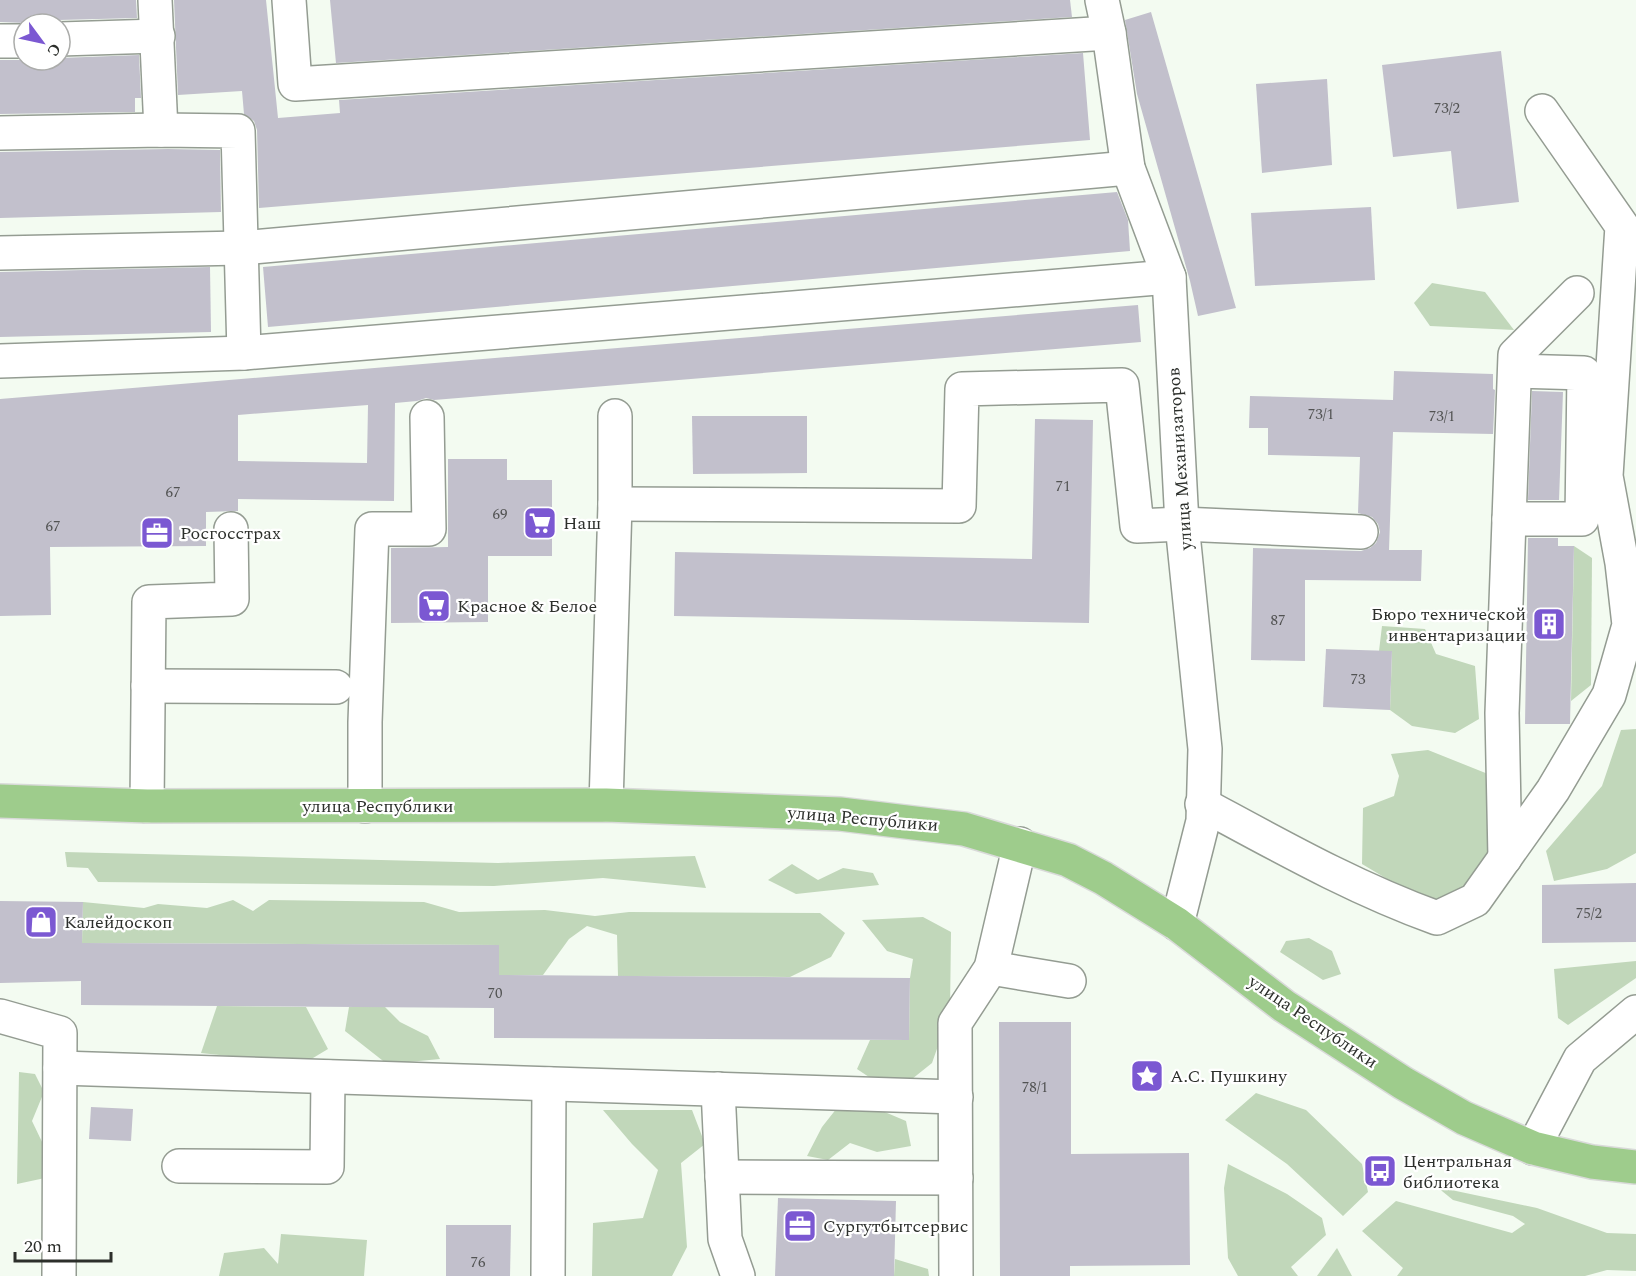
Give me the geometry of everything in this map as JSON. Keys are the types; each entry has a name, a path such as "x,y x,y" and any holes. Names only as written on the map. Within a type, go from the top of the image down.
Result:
{"main road":[{"name":"улица Республики","path":"0,801 147,806 606,805 840,814 964,829 1068,860 1104,878 1177,924 1284,1006 1403,1083 1464,1118 1533,1148 1592,1162 1636,1167"}],"lane":[{"path":"155,0 161,130"},
{"path":"289,0 296,84 1109,33"},
{"name":"улица Механизаторов","path":"1102,0 1109,33 1128,168 1169,277 1182,524 1205,749 1203,821 1177,924"},
{"path":"72,39 158,36"},
{"path":"1202,804 1343,880 1437,918 1475,900 1623,696 1629,626 1622,563 1606,477 1623,226 1542,111"},
{"path":"0,133 238,131 244,352"},
{"path":"0,253 241,248 1128,168"},
{"path":"0,362 244,352 1169,277"},
{"path":"1505,858 1502,713 1515,355 1577,292"},
{"path":"1509,519 1582,519 1584,373 1515,371"},
{"path":"615,504 958,506 962,389 1122,384 1137,526 1182,524 1361,532"},
{"path":"606,805 615,504 615,416"},
{"path":"365,806 365,722 372,529 429,529 427,417"},
{"path":"147,806 149,602 232,598 231,529"},
{"path":"148,686 336,687"},
{"path":"956,1276 955,1023 991,968 1020,844"},
{"path":"991,968 1070,981"},
{"path":"1533,1148 1580,1059 1636,1012"},
{"path":"0,1016 60,1034 59,1276"},
{"path":"60,1068 956,1097"},
{"path":"179,1166 327,1167 328,1077"},
{"path":"548,1276 549,1084"},
{"path":"718,1089 725,1239 738,1276"},
{"path":"722,1177 956,1178"}],"green space":[{"path":"1432,283 1485,292 1514,330 1430,326 1414,303"},
{"path":"1574,546 1592,558 1591,685 1571,701"},
{"path":"1382,626 1425,629 1436,654 1475,666 1479,719 1455,733 1412,726 1390,710 1392,652 1379,651"},
{"path":"1636,729 1636,853 1607,869 1554,881 1546,851 1602,786 1621,730"},
{"path":"1428,750 1488,774 1491,856 1466,892 1434,907 1362,864 1363,808 1394,796 1399,776 1391,754"},
{"path":"65,852 498,863 695,856 706,888 603,878 494,886 98,882 88,868 67,867"},
{"path":"792,864 818,880 843,868 873,873 879,885 796,894 768,880"},
{"path":"233,900 253,911 269,900 424,902 459,912 545,910 595,916 629,912 820,913 845,933 831,957 790,977 618,976 617,935 587,926 569,939 543,975 499,975 499,945 82,943 83,902 144,908 158,904 207,908"},
{"path":"923,917 951,932 950,1012 932,1063 907,1083 878,1083 857,1069 870,1040 909,1040 910,978 913,959 887,951 862,920"},
{"path":"1309,938 1332,951 1341,974 1323,980 1280,952 1286,941"},
{"path":"1636,961 1636,978 1568,1025 1558,1018 1554,969"},
{"path":"217,1006 306,1007 328,1049 303,1064 201,1053"},
{"path":"349,1007 385,1007 400,1022 428,1036 440,1059 387,1064 345,1031"},
{"path":"19,1072 35,1074 44,1092 32,1121 43,1144 45,1178 17,1184"},
{"path":"1256,1093 1306,1110 1362,1164 1368,1192 1343,1216 1287,1164 1225,1120"},
{"path":"837,1108 880,1110 906,1121 911,1146 877,1152 850,1143 828,1160 807,1156 822,1127"},
{"path":"603,1110 692,1110 705,1144 681,1163 687,1247 672,1276 592,1276 593,1223 643,1218 658,1170"},
{"path":"1228,1164 1287,1194 1322,1218 1326,1235 1291,1267 1298,1276 1238,1276 1228,1258 1224,1188"},
{"path":"1437,1187 1537,1208 1607,1233 1636,1234 1636,1271 1607,1270 1585,1276 1397,1276 1403,1268 1362,1231 1396,1201 1512,1233 1525,1224 1513,1216 1453,1200"},
{"path":"281,1234 367,1240 364,1276 219,1276 224,1253 264,1248 278,1264"},
{"path":"1337,1248 1352,1276 1317,1276"},
{"path":"895,1259 928,1269 929,1276 894,1276"}],"building":[{"path":"0,0 136,0 137,18 72,20 72,12 12,12 12,22 0,22"},
{"path":"174,0 266,0 278,118 340,113 339,100 1083,53 1090,140 259,208 257,130 254,121 244,114 242,91 178,95"},
{"path":"330,0 1070,0 1072,17 336,63"},
{"path":"1151,12 1236,308 1198,316 1137,94 1125,20"},
{"path":"1501,51 1519,202 1457,209 1451,151 1393,157 1382,65"},
{"path":"139,55 141,98 135,98 135,112 0,114 0,60 12,60 12,72 72,72 72,58"},
{"path":"1327,79 1332,165 1262,173 1256,84"},
{"path":"220,150 221,212 0,218 0,152"},
{"path":"1117,192 1128,220 1130,251 268,327 263,267"},
{"path":"1371,207 1375,280 1255,286 1251,213"},
{"path":"210,267 211,332 0,337 0,272"},
{"path":"1138,305 1141,342 434,400 426,398 395,403 394,501 238,499 238,511 206,512 206,546 50,547 51,615 0,616 0,399","holes":["368,405 367,463 238,461 238,415"]},
{"path":"1394,371 1493,374 1493,389 1495,390 1493,434 1393,432 1389,550 1422,550 1421,581 1305,580 1305,661 1251,660 1253,548 1361,551 1376,543 1380,532 1378,524 1372,517 1358,513 1360,457 1268,455 1268,428 1249,428 1250,396 1393,400"},
{"path":"1532,391 1563,392 1559,500 1528,500"},
{"path":"692,416 807,416 807,473 693,474"},
{"path":"1035,419 1093,420 1089,623 674,616 675,552 1032,559"},
{"path":"448,459 507,459 507,480 552,480 552,556 488,556 488,622 391,623 391,548 448,547"},
{"name":"Бюро технической инвентаризации","path":"1528,538 1558,538 1558,546 1574,546 1570,724 1525,724"},
{"path":"1326,649 1392,651 1390,710 1323,707"},
{"path":"1636,883 1636,942 1542,943 1542,885"},
{"path":"0,901 83,902 82,943 499,945 499,975 910,978 909,1040 494,1038 494,1008 81,1005 81,981 0,983"},
{"path":"999,1022 1071,1022 1071,1154 1189,1153 1190,1265 1070,1266 1070,1276 1000,1276"},
{"path":"91,1107 133,1109 131,1141 89,1139"},
{"path":"778,1198 896,1201 894,1276 775,1276"},
{"path":"446,1225 511,1225 510,1276 446,1276"}],"place":[{"name":"Наш","path":"540,523"},
{"name":"Росгосстрах","path":"157,533"},
{"name":"Красное & Белое","path":"434,606"},
{"name":"Бюро технической инвентаризации","path":"1549,624"},
{"name":"Калейдоскоп","path":"41,922"},
{"name":"А.С. Пушкину","path":"1147,1076"},
{"name":"Центральная библиотека","path":"1380,1171"},
{"name":"Сургутбытсервис","path":"800,1226"}]}
